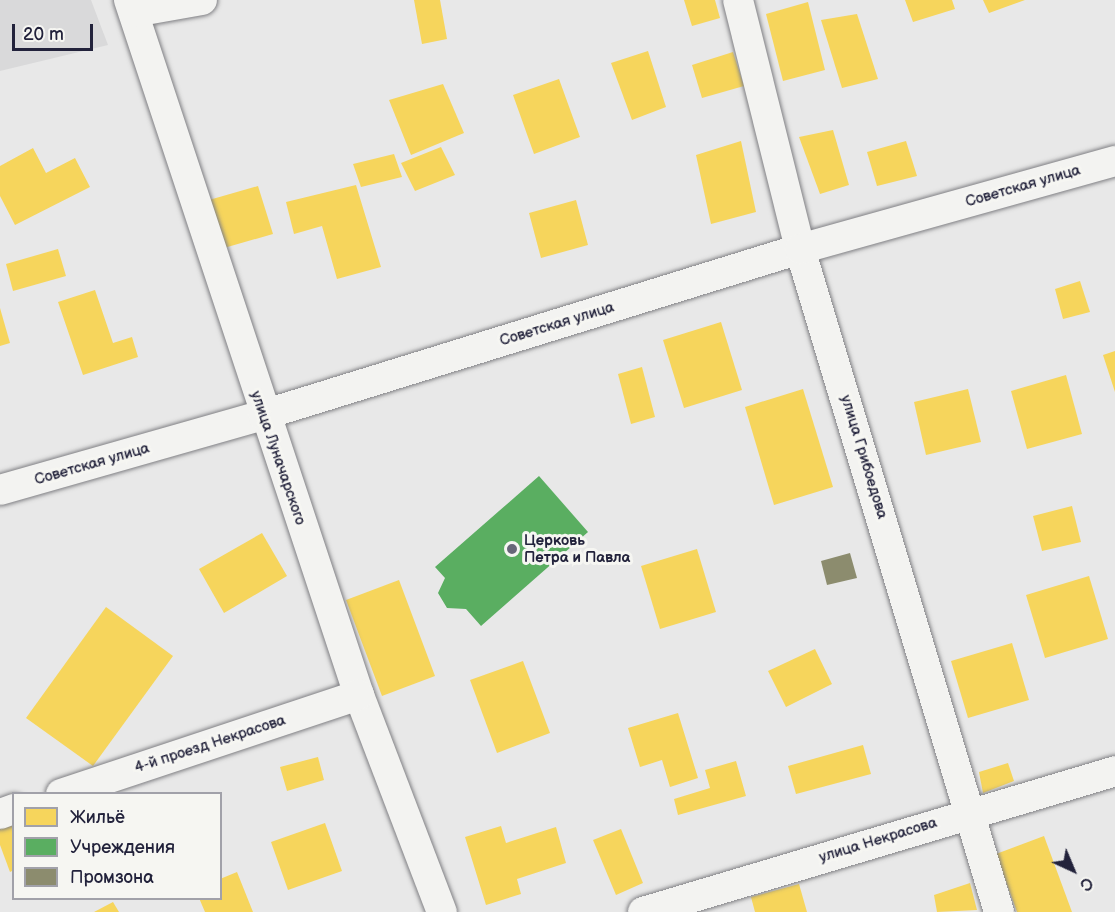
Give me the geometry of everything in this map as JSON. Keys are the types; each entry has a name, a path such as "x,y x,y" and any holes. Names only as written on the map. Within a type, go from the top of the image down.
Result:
{"street":[{"path":"131,6 202,0"},
{"name":"улица Грибоедова","path":"738,0 800,249 972,811 999,912"},
{"name":"улица Луначарского","path":"131,6 263,415 359,695 442,912"},
{"name":"Советская улица","path":"0,490 263,415 800,249 1115,161"},
{"name":"4-й проезд Некрасова","path":"68,792 359,695"},
{"name":"улица Некрасова","path":"643,912 972,811 1115,771"}],"shaded area":[{"path":"0,0 91,0 108,45 0,71"}],"building: Жильё":[{"path":"414,0 440,0 447,39 422,44"},
{"path":"684,0 715,0 720,18 692,26"},
{"path":"905,0 952,0 955,9 913,22"},
{"path":"983,0 1025,0 989,13"},
{"path":"808,2 825,70 783,81 766,14"},
{"path":"857,14 878,79 842,88 821,20"},
{"path":"648,51 666,107 632,120 611,63"},
{"path":"733,52 744,86 702,98 692,65"},
{"path":"559,79 580,137 534,154 513,95"},
{"path":"443,84 464,133 411,155 389,100"},
{"path":"833,130 849,185 820,194 799,137"},
{"path":"741,141 756,212 711,224 696,155"},
{"path":"906,141 917,176 877,186 867,152"},
{"path":"441,147 455,175 415,191 401,163"},
{"path":"33,148 46,173 75,158 90,187 15,225 0,196 0,166"},
{"path":"394,154 402,177 361,187 353,164"},
{"path":"356,185 381,267 337,279 322,226 294,234 286,202"},
{"path":"258,186 273,234 224,248 209,200"},
{"path":"576,200 588,245 541,258 529,213"},
{"path":"58,249 66,276 13,291 6,264"},
{"path":"1080,281 1090,312 1063,319 1055,289"},
{"path":"95,290 113,343 132,337 138,357 83,375 58,302"},
{"path":"0,308 10,343 0,346"},
{"path":"721,322 742,390 684,408 663,340"},
{"path":"1115,351 1115,392 1103,355"},
{"path":"642,367 655,417 631,424 618,374"},
{"path":"1066,375 1082,434 1027,449 1011,391"},
{"path":"803,389 833,487 774,505 745,407"},
{"path":"968,389 981,442 926,455 914,402"},
{"path":"1072,506 1081,542 1042,551 1033,516"},
{"path":"262,533 287,576 224,613 199,569"},
{"path":"697,549 716,612 660,629 641,566"},
{"path":"1089,576 1108,639 1045,658 1026,595"},
{"path":"399,580 435,676 382,696 346,600"},
{"path":"106,607 173,656 93,766 26,718"},
{"path":"1012,643 1029,700 968,718 951,661"},
{"path":"815,649 832,684 786,707 768,671"},
{"path":"523,661 550,733 497,753 470,680"},
{"path":"678,713 698,778 670,787 662,760 640,767 628,728"},
{"path":"863,745 871,774 796,794 788,766"},
{"path":"318,757 324,780 287,791 280,767"},
{"path":"736,761 746,796 678,815 674,799 710,788 705,770"},
{"path":"1008,763 1014,781 983,793 979,772"},
{"path":"325,823 342,871 288,890 271,842"},
{"path":"12,825 12,871 10,872 0,845 0,829"},
{"path":"501,826 506,843 556,827 566,863 517,879 521,894 486,905 465,837"},
{"path":"621,829 643,883 616,895 593,840"},
{"path":"1044,836 1072,912 1017,912 996,854"},
{"path":"237,872 253,912 205,912 200,900 222,900 222,878"},
{"path":"970,883 977,910 937,912 934,895"},
{"path":"799,884 807,912 755,912 751,897"},
{"path":"113,902 119,912 94,912"}],"building: Учреждения":[{"name":"Церковь Петра и Павла","path":"539,476 588,532 481,626 466,609 447,608 438,593 445,578 435,567"}],"building: Промзона":[{"path":"850,553 857,578 827,585 821,561"}],"place":[{"name":"Церковь Петра и Павла","path":"512,549"}]}
